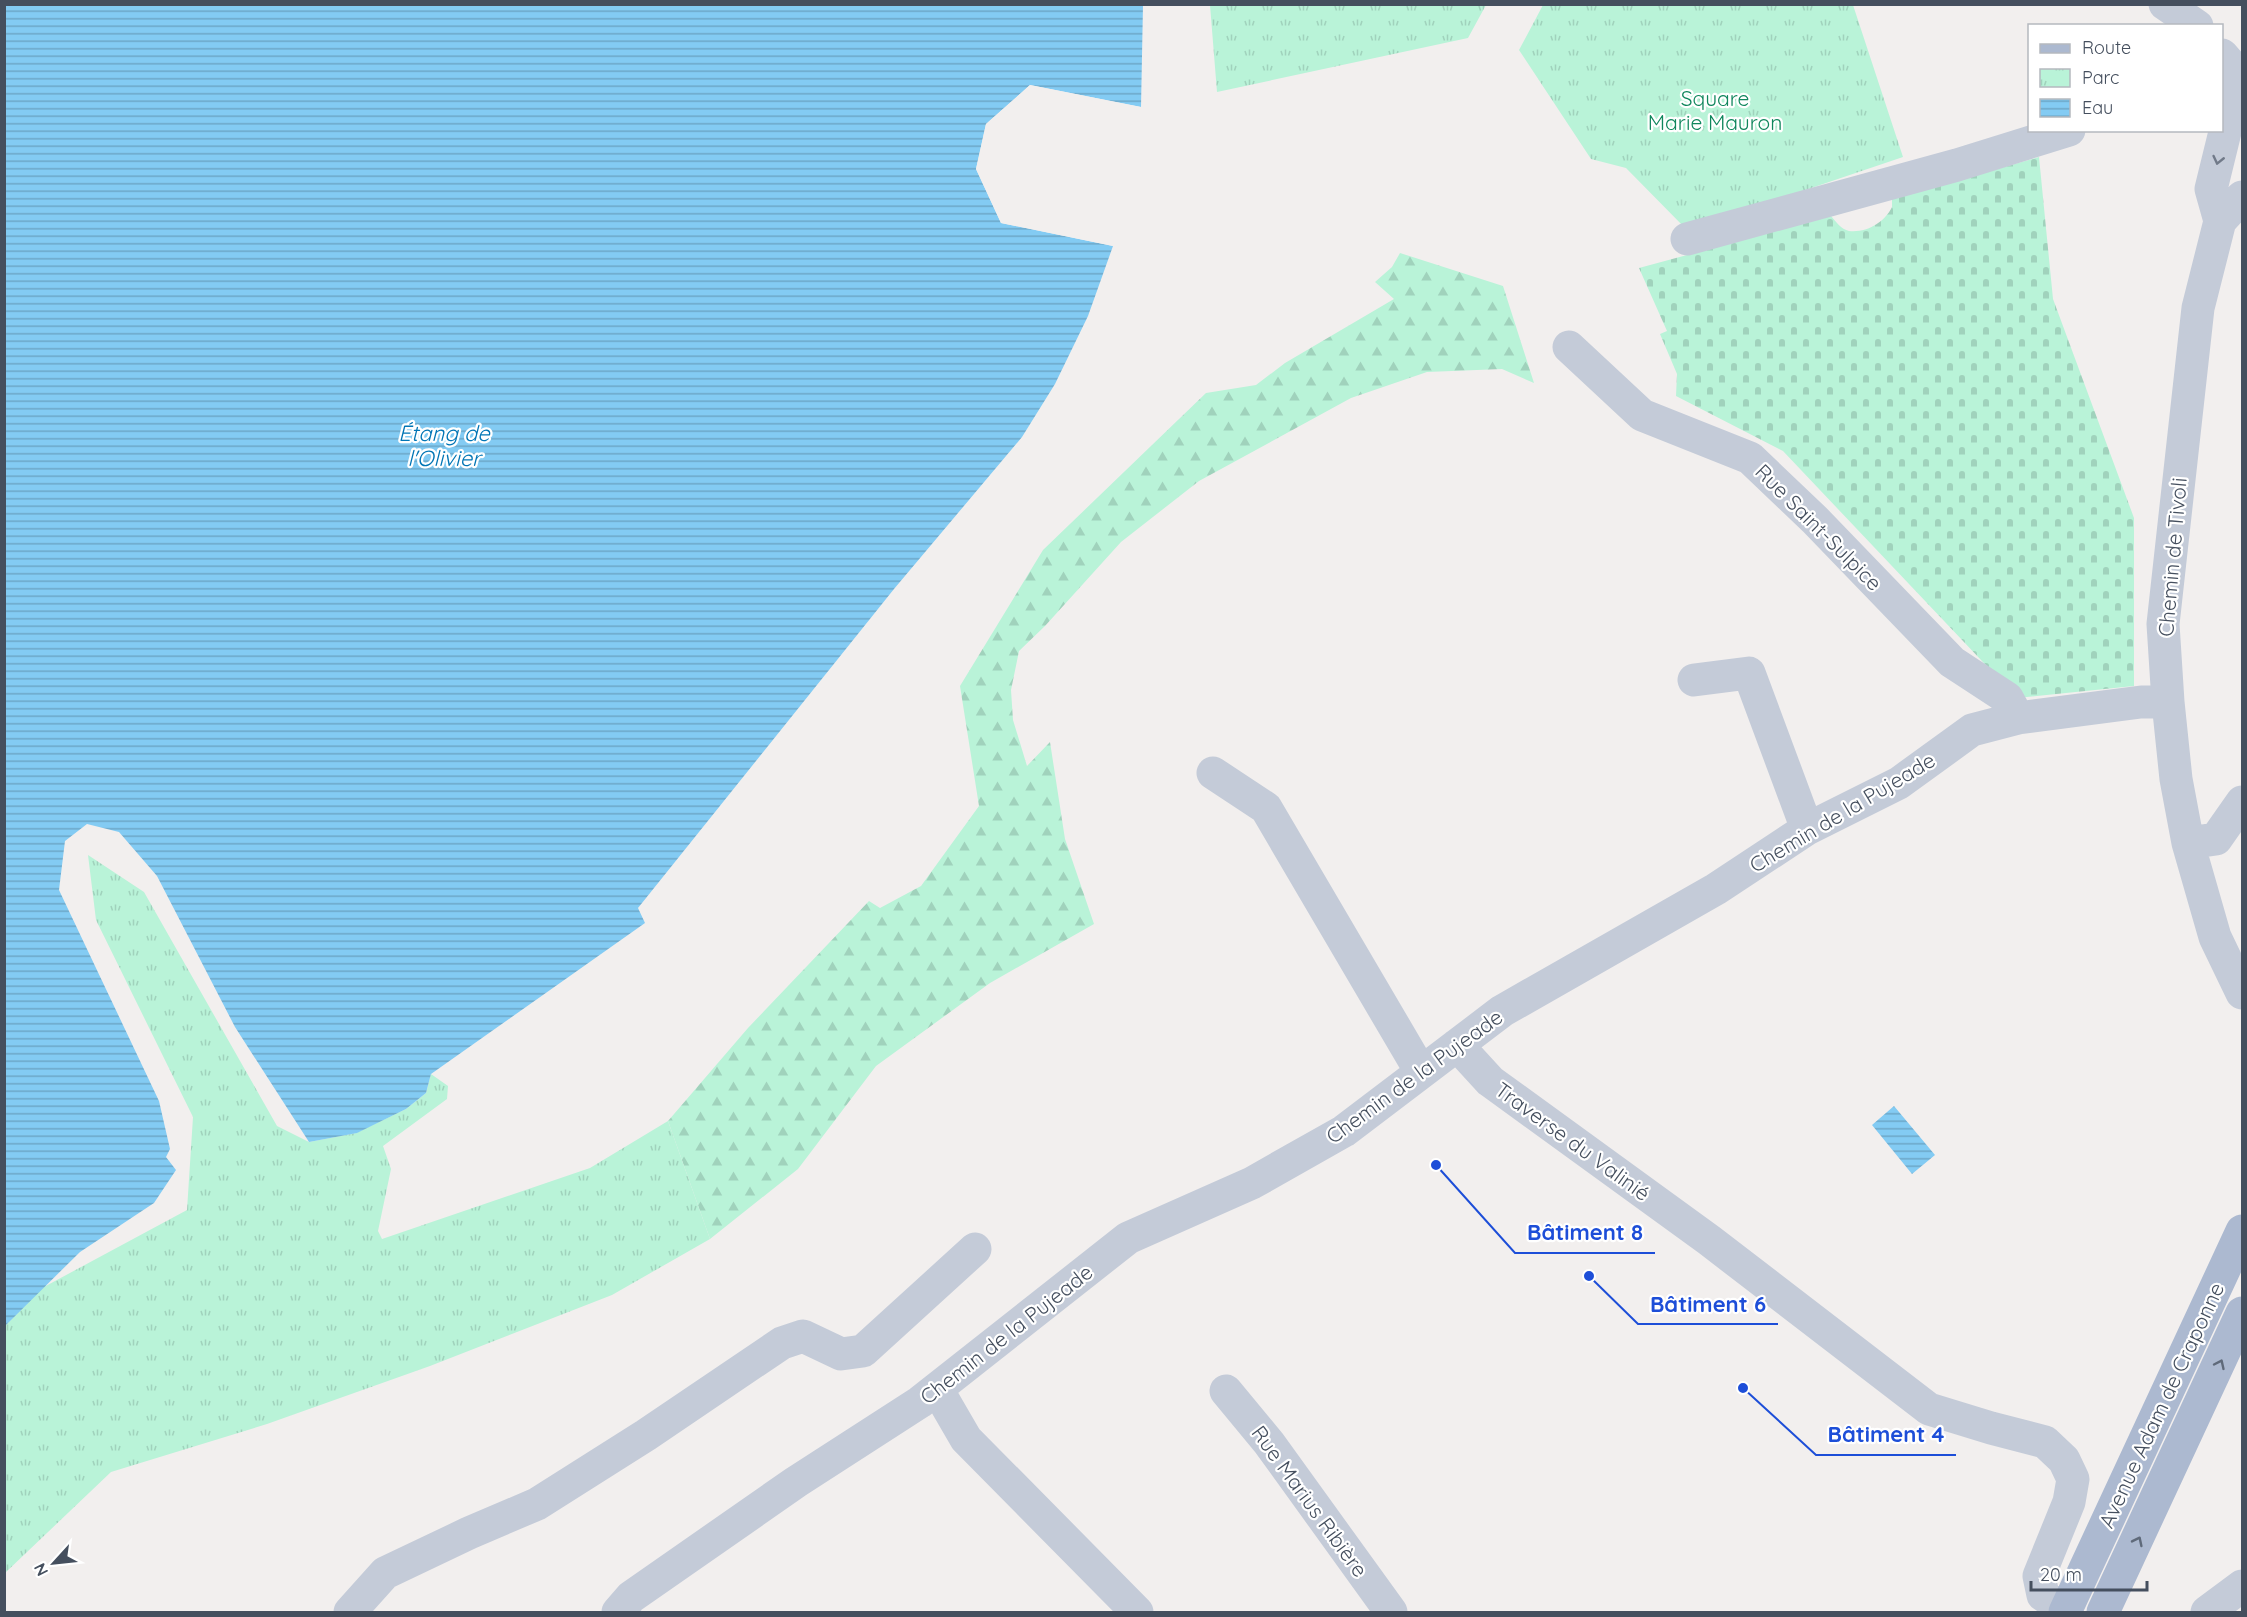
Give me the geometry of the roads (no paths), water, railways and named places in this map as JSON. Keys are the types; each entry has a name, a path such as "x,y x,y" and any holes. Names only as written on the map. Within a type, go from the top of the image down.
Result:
{"main road":[{"name":"Avenue Adam de Craponne","path":"2065,1612 2242,1231"},
{"name":"Avenue Adam de Craponne","path":"2103,1612 2242,1313"}],"street":[{"path":"2165,4 2195,24"},
{"path":"2223,38 2235,71"},
{"name":"Chemin de Tivoli","path":"2223,130 2235,71"},
{"path":"1687,239 1957,165 2063,132"},
{"name":"Chemin de Tivoli","path":"2220,221 2211,189 2223,132"},
{"name":"Chemin de Tivoli","path":"2242,197 2220,221 2198,308 2163,624 2176,779 2188,843 2215,937 2242,993"},
{"name":"Rue Saint-Sulpice","path":"1569,347 1642,415 1750,458 1815,520 1952,662 2007,698 2018,718"},
{"path":"1694,680 1749,673 1807,828"},
{"name":"Chemin de la Pujeade","path":"618,1612 640,1590 796,1482 937,1389 1128,1238 1262,1177 1344,1131 1502,1011 1716,889 1807,828 1899,783 1972,730 2018,718 2141,702 2168,702"},
{"path":"1213,773 1266,808 1421,1072"},
{"path":"2188,843 2216,839 2242,802"},
{"name":"Traverse du Valinié","path":"1456,1045 1490,1080 1709,1240 1929,1408 2045,1442 2064,1460 2073,1479 2069,1502 2038,1576 2043,1595 2065,1612"},
{"path":"350,1612 385,1573 537,1504 646,1435 782,1343 803,1336 841,1354 863,1352 975,1249"},
{"path":"937,1389 966,1439 1137,1612"},
{"name":"Rue Marius Ribière","path":"1226,1390 1269,1443 1391,1612"},
{"path":"2207,1612 2242,1586"}],"water":[{"name":"Étang de l'Olivier","path":"5,5 1143,5 1141,107 1030,85 986,124 976,169 1001,223 1113,246 1088,316 1055,384 1022,437 894,589 638,908 645,923 431,1074 426,1093 406,1109 357,1133 309,1142 235,1027 157,876 119,832 87,824 65,841 59,890 159,1101 170,1149 166,1157 176,1170 154,1203 80,1252 5,1326"},
{"path":"1894,1106 1935,1155 1912,1174 1872,1125"}],"place":[{"name":"Bâtiment 8","path":"1436,1165"},
{"name":"Bâtiment 6","path":"1589,1276"},
{"name":"Bâtiment 4","path":"1743,1388"}],"park label":[{"name":"Square Marie Mauron","path":"1715,110"}]}
